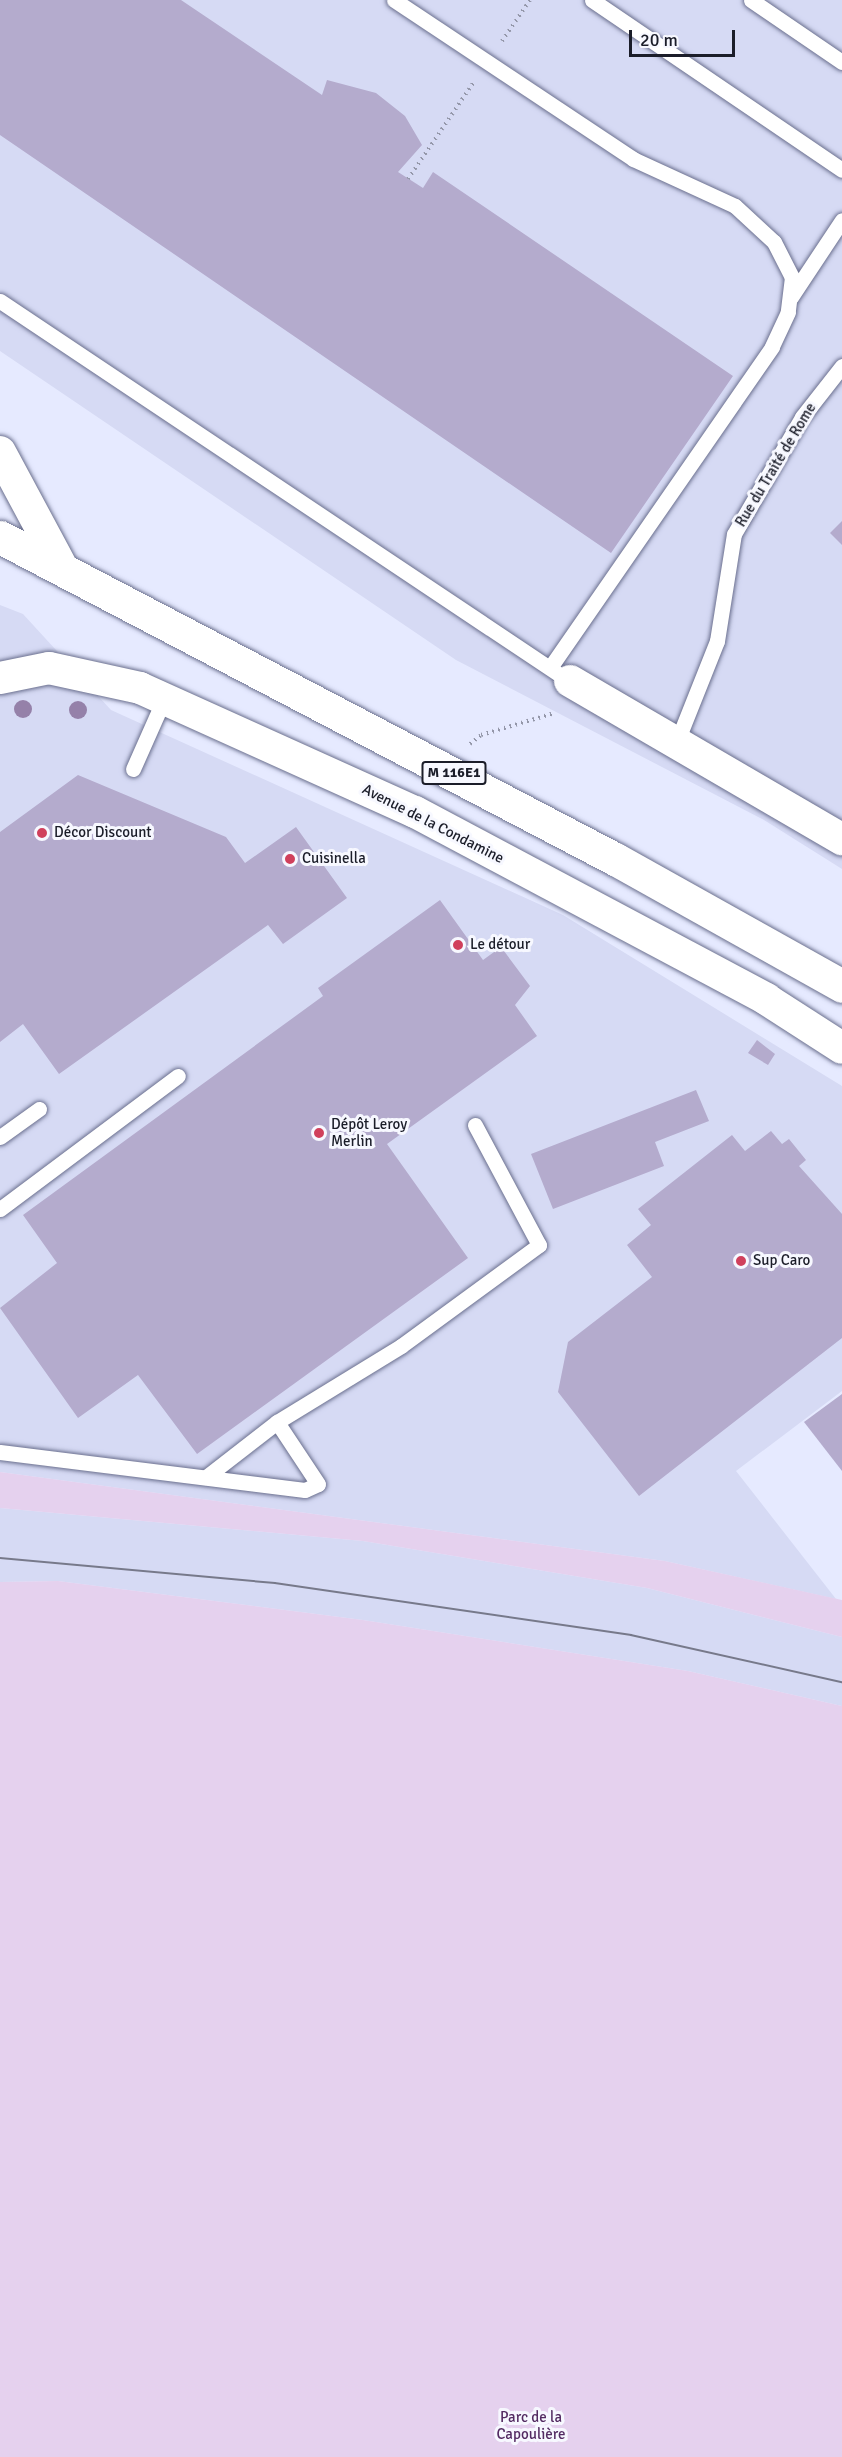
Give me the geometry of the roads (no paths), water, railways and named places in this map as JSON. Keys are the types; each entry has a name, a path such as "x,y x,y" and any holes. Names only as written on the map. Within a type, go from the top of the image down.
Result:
{"main road":[{"name":"M 116E1","path":"0,537 62,566 442,767 842,986"}],"street":[{"path":"0,452 62,566"},
{"name":"Avenue de la Condamine","path":"0,678 49,668 94,674 164,699 415,812 766,999 842,1048"},
{"path":"572,682 842,839"}],"lane":[{"path":"394,0 633,159 735,206 786,259 791,297"},
{"path":"592,0 842,170"},
{"path":"751,0 842,62"},
{"path":"0,301 572,682 772,347 791,297 842,220"},
{"name":"Rue du Traité de Rome","path":"676,744 717,641 734,534 802,417 842,366"},
{"path":"133,769 164,699"},
{"path":"0,1209 178,1076"},
{"path":"0,1137 39,1109"},
{"path":"206,1477 277,1422 401,1346 539,1245 475,1125"},
{"path":"0,1452 305,1490 318,1484 277,1422"}],"tram line":[{"path":"0,1558 275,1583 631,1635 842,1682"}],"place":[{"name":"Décor Discount","path":"42,833"},
{"name":"Cuisinella","path":"290,859"},
{"name":"Le détour","path":"458,945"},
{"name":"Dépôt Leroy Merlin","path":"319,1133"},
{"name":"Sup Caro","path":"741,1261"}],"park label":[{"name":"Parc de la Capoulière","path":"531,2426"}]}
